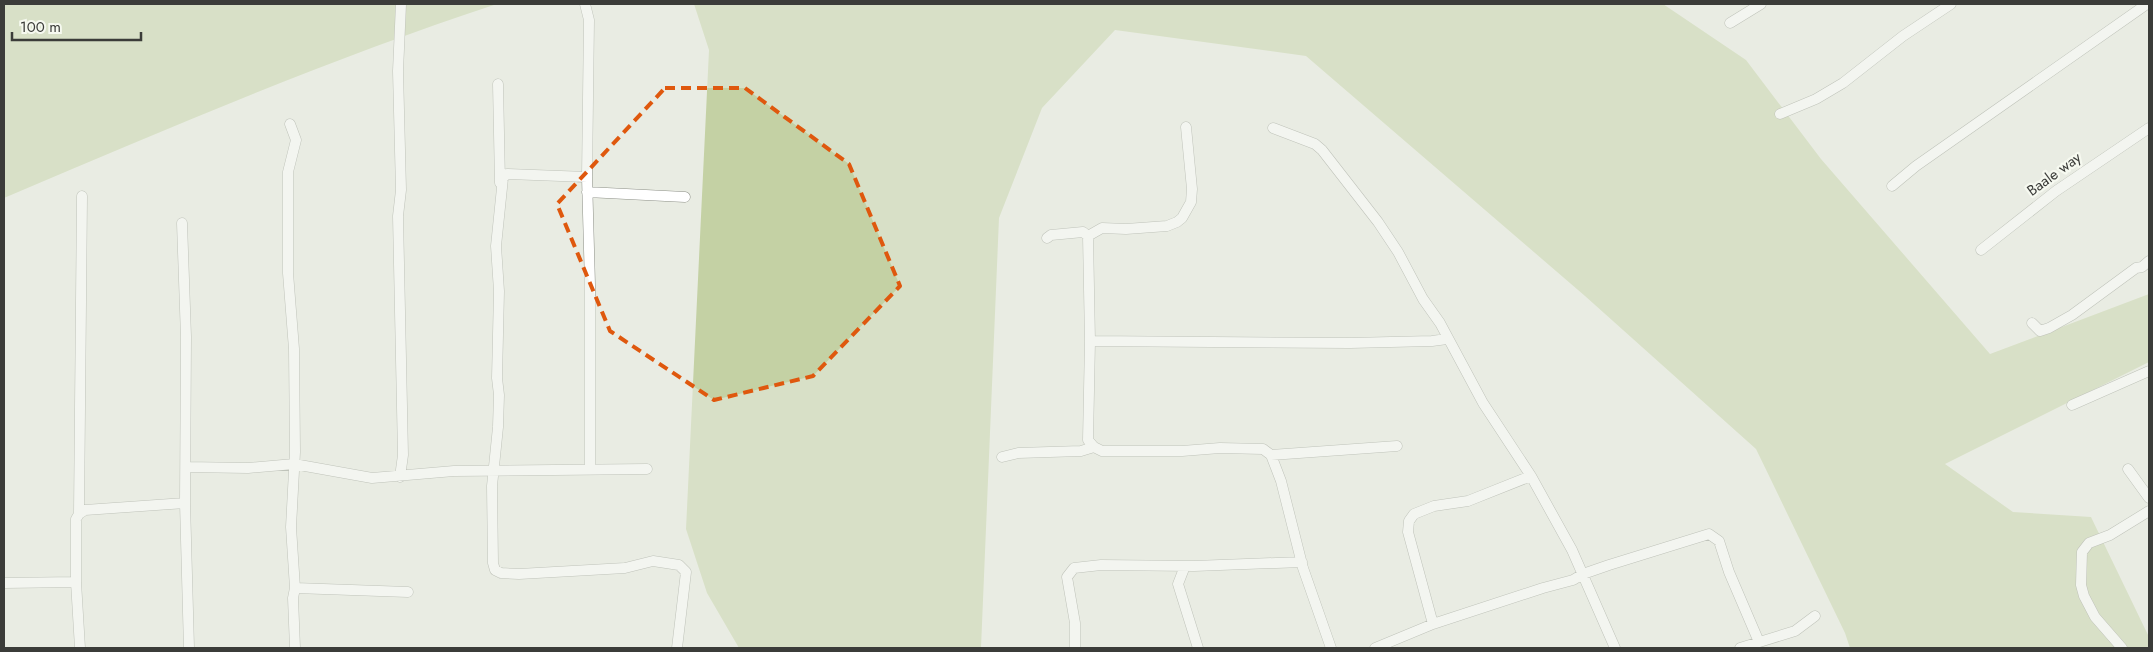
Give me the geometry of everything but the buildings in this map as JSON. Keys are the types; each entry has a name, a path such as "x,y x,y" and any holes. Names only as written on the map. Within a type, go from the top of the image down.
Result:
{"street":[{"path":"400,477 404,455 398,216 402,190 398,71 401,4"},
{"path":"585,4 589,20 587,177 590,285 590,468"},
{"path":"1730,23 1761,4"},
{"path":"1780,114 1816,98 1843,83 1903,36 1951,4"},
{"path":"1892,186 1916,166 2147,4"},
{"path":"498,84 500,192 496,246 499,291 497,378 499,395 492,486 493,563 495,570 507,574 519,574 625,568 653,560 679,565 686,572 677,648"},
{"path":"290,124 296,140 288,172 288,273 294,349 294,464 291,527 295,588 293,598 295,648"},
{"path":"1186,127 1191,202 1182,218 1167,226 1096,229 1088,236 1090,341 1088,440 1094,447 1102,450 1263,449 1271,455 1282,481 1302,562 1331,648"},
{"path":"1273,128 1315,144 1322,150 1378,222 1398,252 1423,300 1440,323 1483,403 1531,476 1557,522 1583,574 1615,648"},
{"name":"Baale way","path":"1981,250 2020,217 2149,128"},
{"path":"500,192 503,178 506,174 587,177"},
{"path":"588,192 685,197"},
{"path":"79,514 82,196"},
{"path":"182,223 186,338 185,503 189,648"},
{"path":"1047,238 1051,235 1083,232 1088,236"},
{"path":"2032,323 2040,330 2049,328 2072,315 2136,268 2142,267 2149,261"},
{"path":"1090,341 1350,343 1447,339"},
{"path":"2072,405 2149,371"},
{"path":"1271,455 1397,446"},
{"path":"1002,458 1018,453 1081,450 1094,447"},
{"path":"186,467 248,468 294,464 372,478 454,471 590,468 647,469"},
{"path":"2128,469 2149,498"},
{"path":"1433,624 1408,532 1409,521 1414,514 1434,506 1468,501 1531,476"},
{"path":"80,648 76,582 76,519 79,514 85,510 102,508 185,503"},
{"path":"2122,648 2095,617 2084,596 2081,585 2082,552 2089,543 2110,535 2149,511"},
{"path":"1375,648 1433,624 1573,580 1583,574 1704,535 1715,536 1719,541 1729,572 1759,642"},
{"path":"1075,648 1075,624 1067,578 1074,568 1101,565 1185,566 1302,562"},
{"path":"1185,566 1178,579 1178,584 1198,648"},
{"path":"4,583 76,582"},
{"path":"295,588 408,592"},
{"path":"1740,648 1795,631 1815,616"}],"highlighted area":[{"path":"665,88 745,88 849,164 900,286 813,376 714,400 610,331 557,204"}],"green space":[{"path":"4,4 497,4 310,71 4,198"},
{"path":"694,4 1663,4 1746,60 1821,159 1990,354 2149,294 2149,362 1945,464 2013,512 2091,517 2149,637 2149,648 1850,648 1845,633 1756,449 1585,296 1306,56 1115,30 1042,108 999,218 981,648 739,648 707,593 686,529 709,50"}]}
